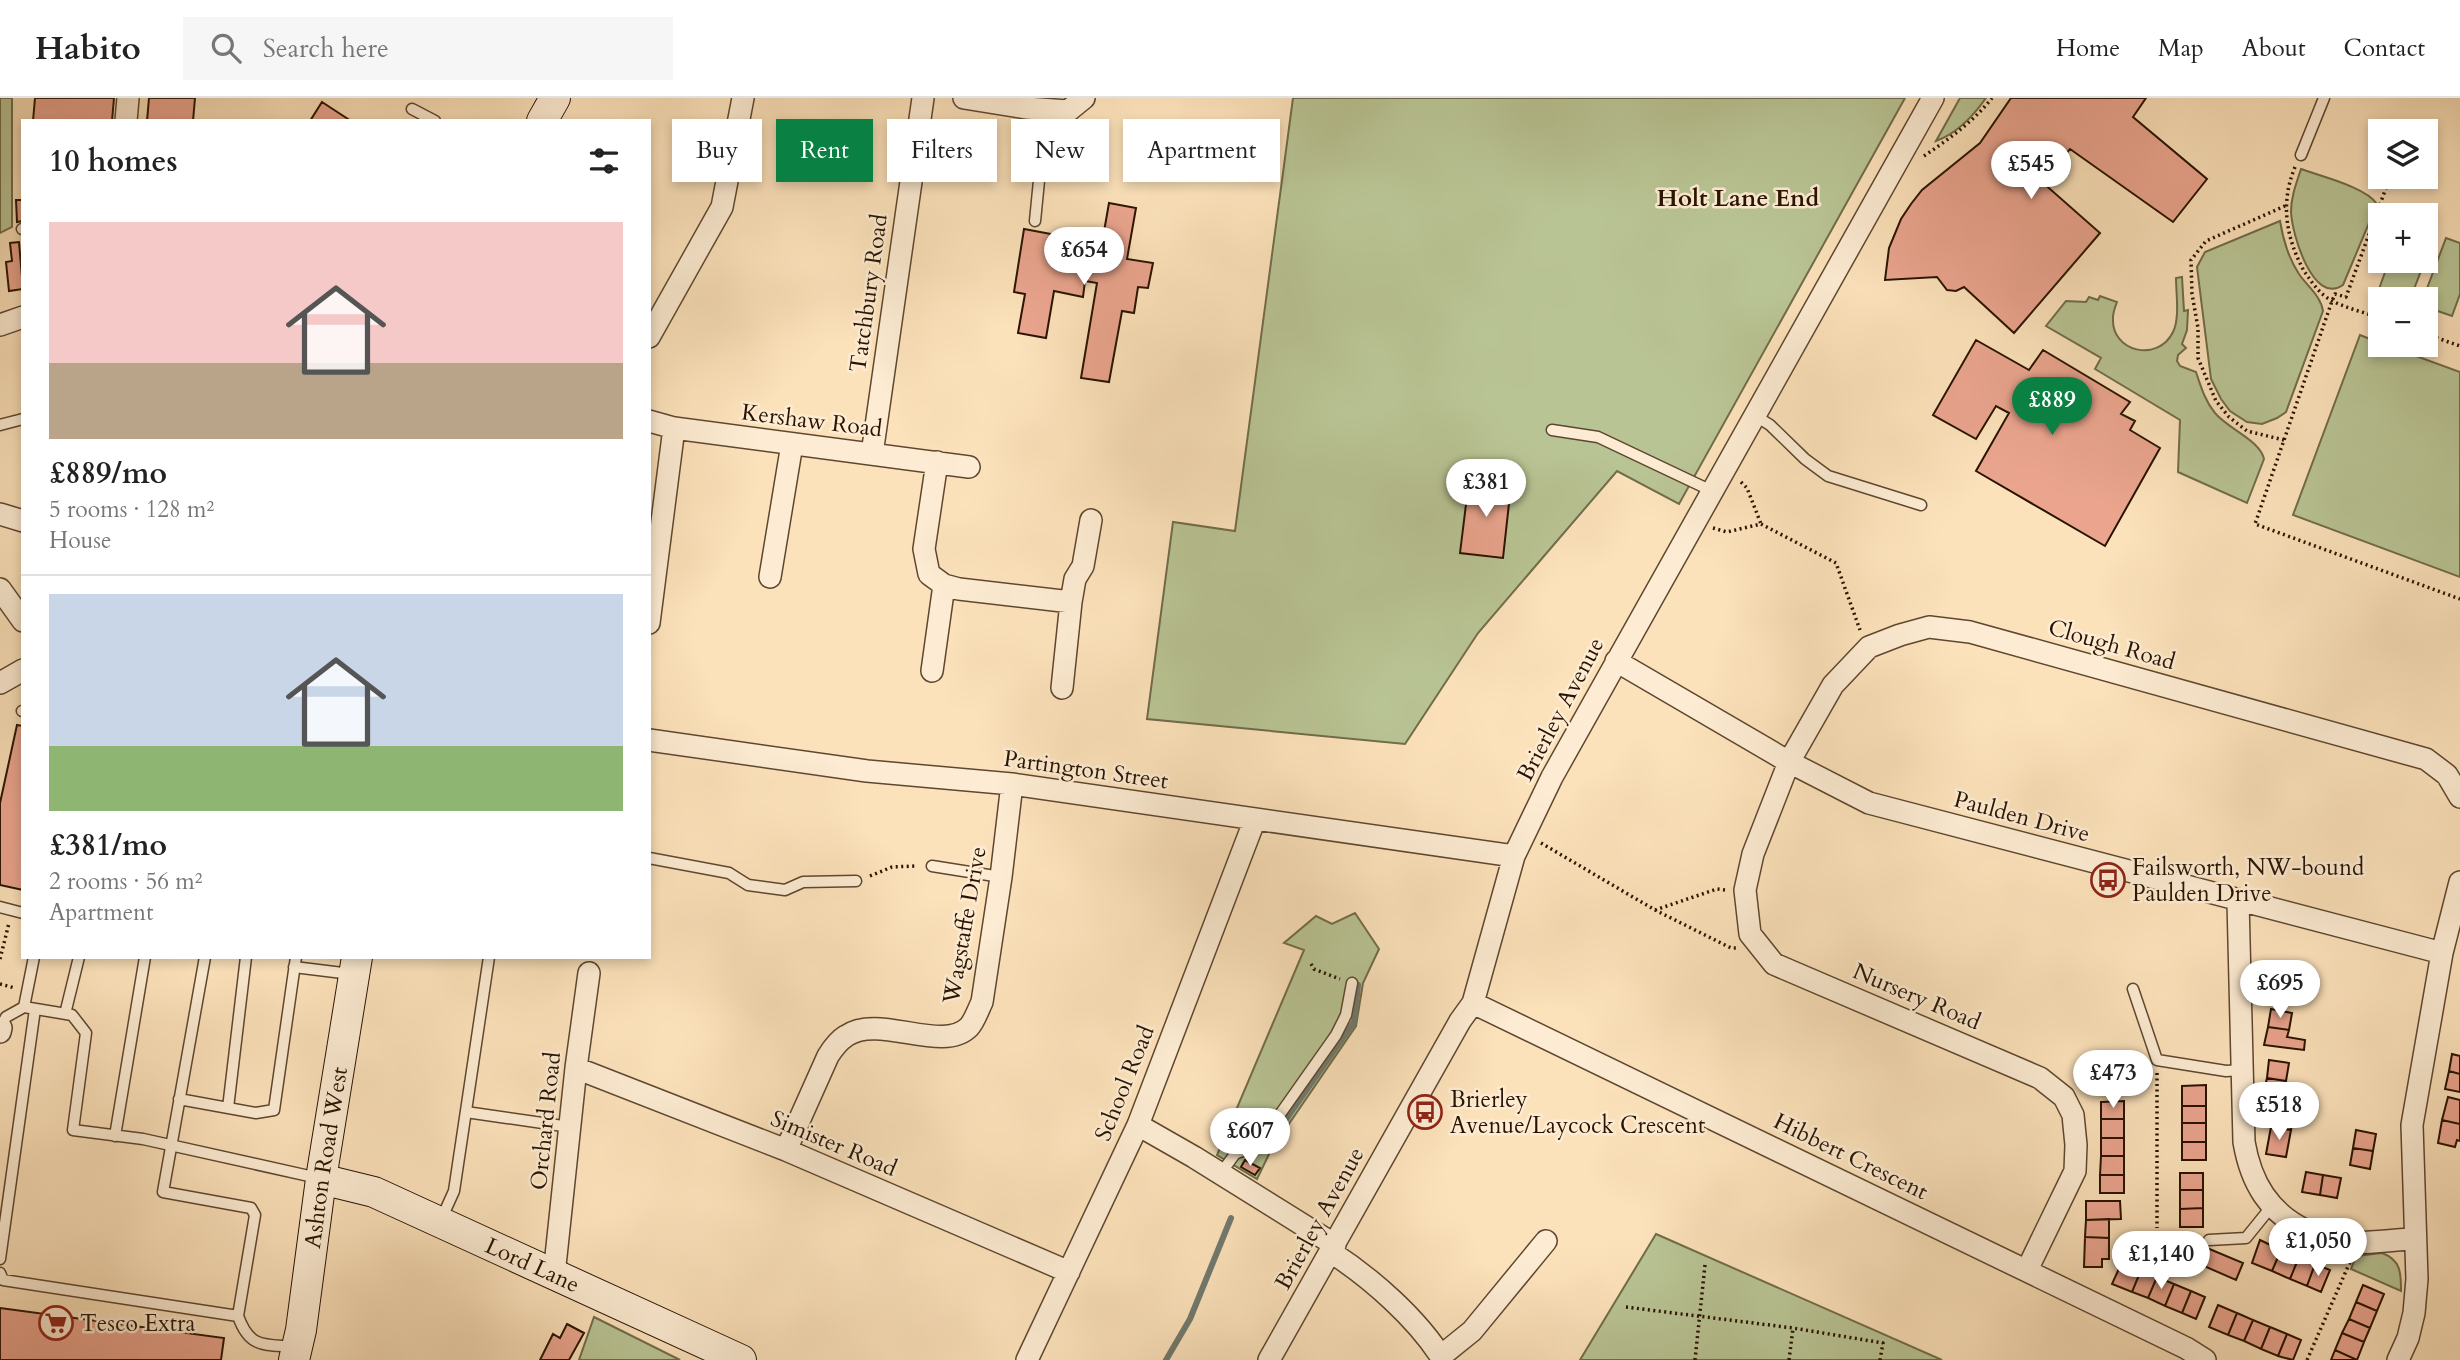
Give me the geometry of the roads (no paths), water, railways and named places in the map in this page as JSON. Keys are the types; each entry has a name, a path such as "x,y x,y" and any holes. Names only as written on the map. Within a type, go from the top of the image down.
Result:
{"street":[{"path":"126,119 128,98"},
{"path":"543,119 555,98"},
{"path":"651,333 722,207 743,98"},
{"name":"Tatchbury Road","path":"872,454 923,98"},
{"path":"964,98 1068,111 1084,98"},
{"name":"Brierley Avenue","path":"1269,1360 1472,1003 1514,856 1524,834 1616,661 1933,98"},
{"path":"0,325 21,318"},
{"name":"Kershaw Road","path":"651,422 674,428 969,467"},
{"path":"651,607 674,428"},
{"path":"770,578 792,444"},
{"path":"937,463 924,549 929,574 944,585 959,589 1071,602"},
{"path":"0,514 21,520"},
{"path":"1062,688 1071,602 1075,579 1083,566 1091,520"},
{"path":"932,671 944,585"},
{"path":"7,594 21,618"},
{"name":"Clough Road","path":"1789,762 1833,685 1869,647 1928,627 1970,632 2426,759 2447,775 2460,797"},
{"name":"Paulden Drive","path":"1616,661 1789,762 1869,803 2442,953"},
{"path":"0,683 21,671"},
{"name":"Partington Street","path":"651,740 867,771 1012,784 1514,856"},
{"name":"Nursery Road","path":"1789,762 1753,854 1745,890 1750,934 1774,964 2040,1078 2064,1097 2073,1115 2075,1171 2027,1270"},
{"name":"Wagstaffe Drive","path":"786,1150 828,1056 836,1044 848,1034 861,1029 880,1029 943,1036 968,1028 982,1002 1012,784"},
{"name":"School Road","path":"1027,1360 1138,1125 1255,819"},
{"path":"2398,1360 2408,1338 2414,1313 2417,1279 2412,1125 2442,953 2460,883"},
{"path":"2238,901 2242,1070 2246,1156 2250,1172 2272,1207 2293,1224 2325,1239 2344,1242 2414,1239"},
{"name":"Ashton Road West","path":"296,1354 355,966"},
{"name":"Orchard Road","path":"554,1275 589,972"},
{"name":"Hibbert Crescent","path":"1472,1003 2027,1270 2183,1354 2205,1360"},
{"name":"Simister Road","path":"576,1068 786,1150 1069,1272"},
{"path":"1138,1125 1221,1173 1333,1248 1410,1317 1442,1358 1472,1331 1546,1241"},
{"name":"Lord Lane","path":"321,1179 374,1192 741,1360"}],"lane":[{"path":"2301,155 2324,98"},
{"path":"412,109 431,119"},
{"path":"1035,220 1036,109"},
{"path":"1754,415 1770,425 1805,459 1828,476 1922,505"},
{"path":"0,425 21,420"},
{"path":"1552,430 1598,437 1712,491"},
{"path":"651,858 729,873 748,885 785,890 803,882 856,881"},
{"path":"932,866 1001,877"},
{"path":"0,907 18,911"},
{"path":"0,1259 34,959"},
{"path":"65,1014 79,959"},
{"path":"115,1136 145,959"},
{"path":"205,959 163,1192 251,1208 255,1214 238,1316 248,1337 266,1346 296,1354"},
{"path":"228,1108 246,959"},
{"path":"440,1222 454,1191 489,959"},
{"path":"179,1099 256,1113 274,1110 295,962 355,966"},
{"path":"1221,1173 1235,1154 1259,1144 1336,1035 1346,1015 1352,983"},
{"path":"2133,989 2157,1060 2226,1071 2242,1070"},
{"path":"0,1030 13,1012 30,1008 72,1015 86,1032 73,1130 171,1145 321,1179"},
{"path":"466,1112 570,1127"},
{"path":"2209,1240 2246,1238 2272,1207"},
{"path":"0,1273 4,1280 238,1316"}],"waterway":[{"path":"1268,1145 1354,1022 1358,985"},
{"path":"1166,1360 1190,1319 1231,1218"}],"place":[{"name":"Failsworth, NW-bound Paulden Drive","path":"2108,880"},
{"name":"Brierley Avenue/Laycock Crescent","path":"1425,1112"},
{"name":"Tesco Extra","path":"56,1323"}],"district":[{"name":"Holt Lane End","path":"1738,198"}]}
